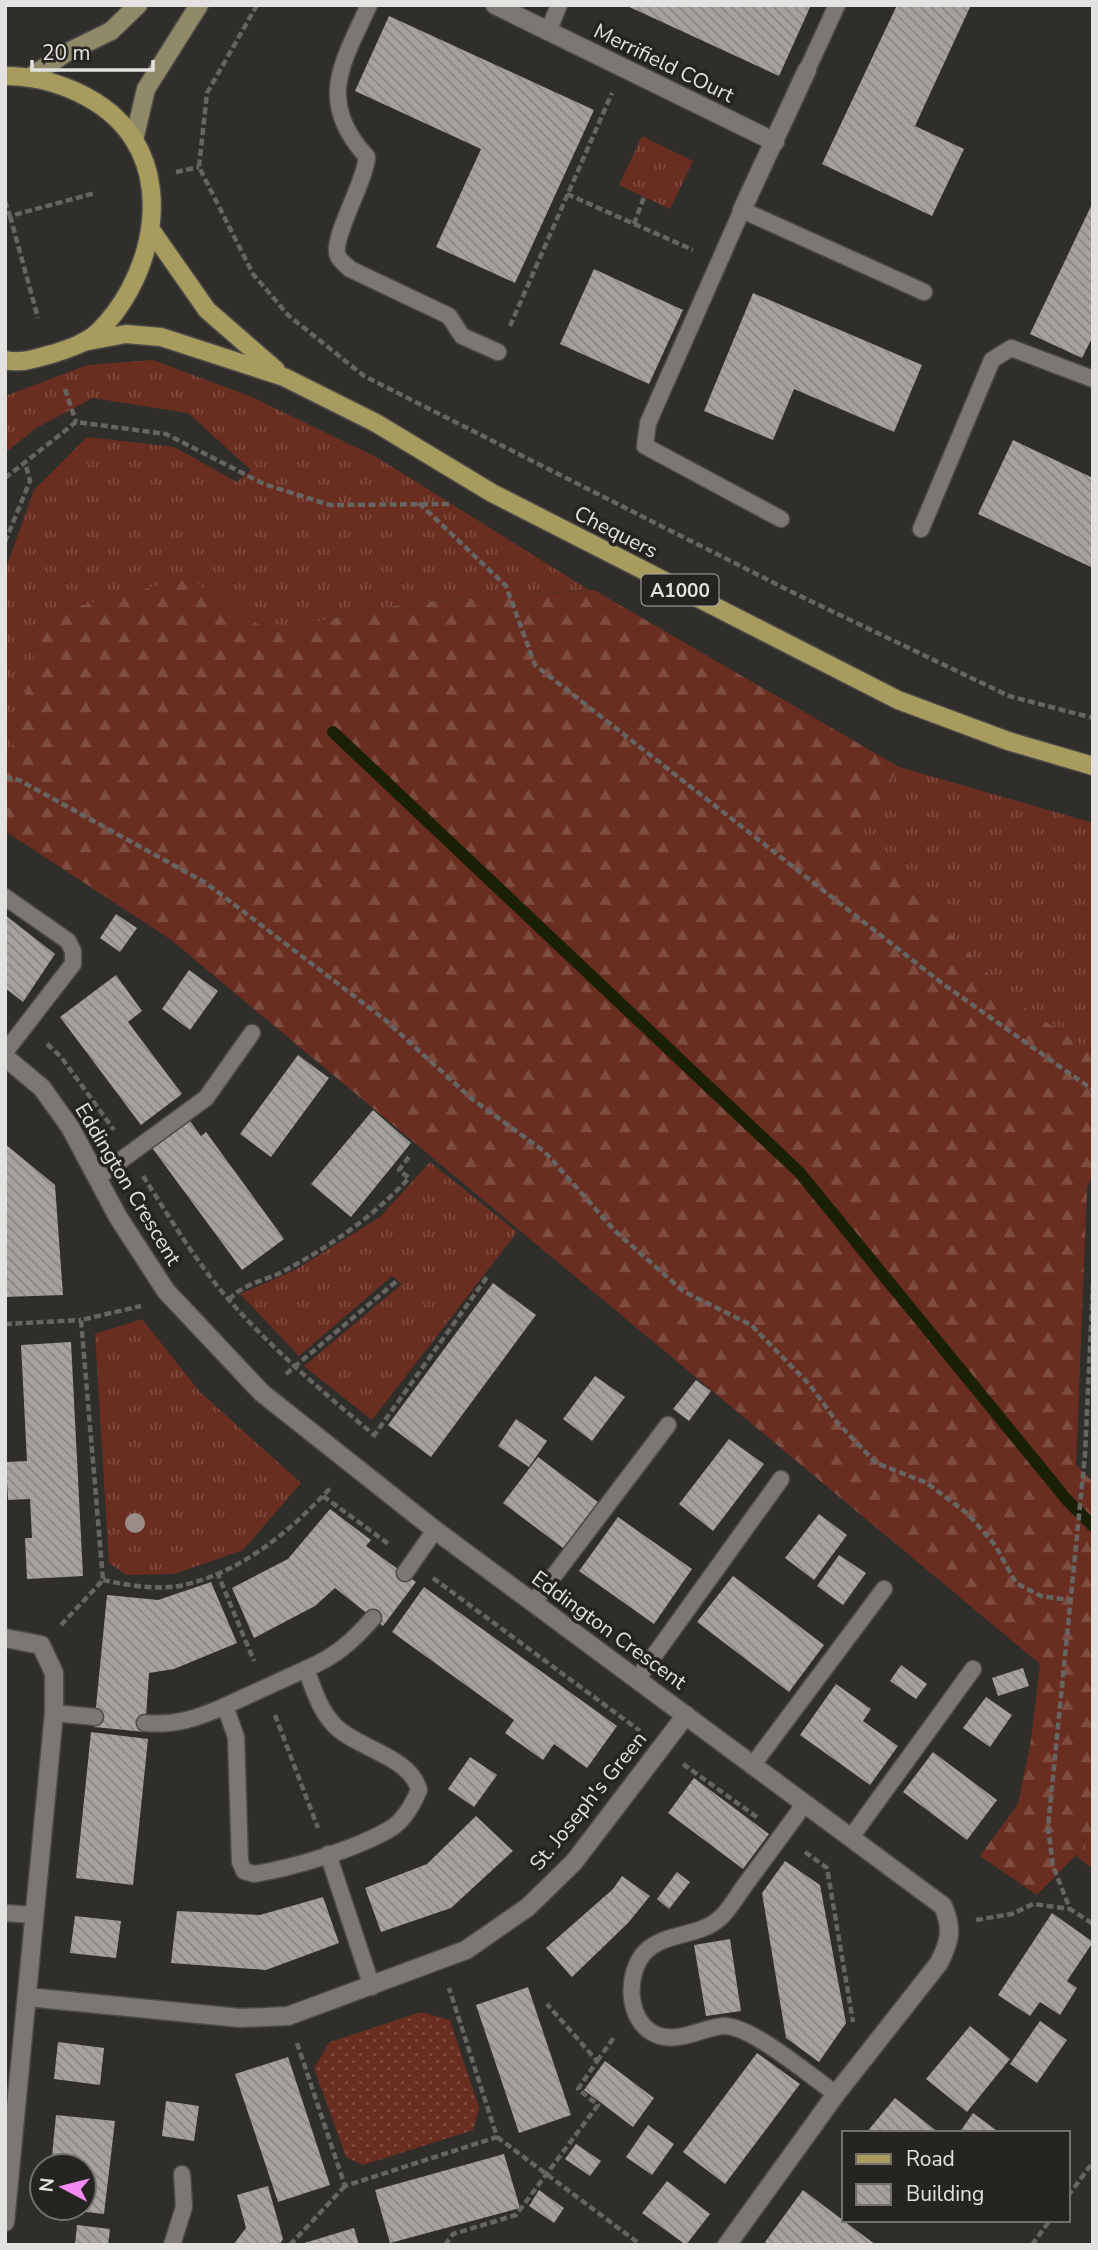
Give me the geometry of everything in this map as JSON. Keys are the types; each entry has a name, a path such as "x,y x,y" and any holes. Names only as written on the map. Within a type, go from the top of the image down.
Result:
{"main road":[{"path":"5,76 33,76 72,89 113,117 134,140 149,180 151,230 130,293 98,332 83,342"},
{"name":"Chequers","path":"151,230 207,310 284,377"},
{"name":"Chequers","path":"9,364 83,342 126,334 161,337 284,377 376,424 492,493 898,700 1008,741 1093,766"}],"street":[{"path":"33,76 64,54 111,31 138,5"},
{"path":"134,140 146,89 199,5"},
{"name":"Merrifield COurt","path":"495,5 775,142"},
{"path":"742,210 807,70"},
{"name":"Eddington Crescent","path":"5,1057 42,1088 70,1127 118,1217 166,1291 262,1393 435,1530 638,1678 752,1766 852,1836 943,1906 951,1924"},
{"path":"5,1638 41,1646 54,1673 54,1713 5,2222"},
{"name":"St. Joseph's Green","path":"27,1997 240,2018 288,2015 372,1987 466,1950 528,1906 574,1862 686,1715"},
{"path":"727,2245 836,2094 939,1963 949,1944 951,1924"}],"lane":[{"path":"369,5 342,63 335,102 356,145 367,157 365,174 336,239 338,256 350,269 449,316 462,336 498,352"},
{"path":"548,32 559,5"},
{"path":"807,70 837,5"},
{"path":"781,519 645,446 648,423 742,210 925,292"},
{"path":"921,529 992,360 1011,348 1093,379"},
{"path":"5,897 68,941 73,951 73,964 5,1052"},
{"path":"98,1177 206,1098 252,1033"},
{"path":"534,1602 668,1425"},
{"path":"638,1678 781,1479"},
{"path":"409,1568 435,1530"},
{"path":"752,1766 884,1588"},
{"path":"145,1723 165,1725 195,1719 332,1658 351,1643 373,1618"},
{"path":"225,1706 236,1737 238,1848 244,1871 254,1874 274,1871 392,1829 406,1814 419,1790 411,1773 337,1728 320,1707 306,1669"},
{"path":"852,1836 973,1669"},
{"path":"54,1713 95,1717"},
{"path":"805,1803 720,1918 699,1932 669,1939 648,1949 637,1962 631,1984 636,2016 649,2032 663,2038 725,2025 748,2033 836,2094"},
{"path":"328,1854 372,1987"},
{"path":"5,1913 34,1915"},
{"path":"172,2245 184,2207 182,2174"}],"path":[{"path":"257,5 207,93 199,167 253,274 288,315 364,376 796,594 1009,696 1093,718"},
{"path":"498,352 623,68"},
{"path":"173,173 199,167"},
{"path":"10,216 95,193"},
{"path":"567,194 720,262"},
{"path":"634,223 644,197"},
{"path":"5,201 38,318"},
{"path":"65,389 76,422"},
{"path":"5,478 76,422 166,433 264,484 330,505 419,503 506,586 535,665 943,984 1093,1090"},
{"path":"5,541 30,481 25,463"},
{"path":"5,777 19,780 206,883 384,1019 472,1099 545,1152 615,1231 683,1291 751,1325 809,1384 837,1422 876,1463 927,1483 968,1514 995,1545 1016,1583 1041,1596 1070,1600"},
{"path":"26,1026 61,1057 129,1154 196,1259 229,1300 293,1367 374,1435 487,1277"},
{"path":"229,1300 236,1291 281,1272 381,1209 409,1178 398,1170 411,1154"},
{"path":"262,1393 398,1280"},
{"path":"1070,1909 1053,1866 1048,1827 1085,1454 1093,1283"},
{"path":"5,1324 81,1320 136,1309 166,1291"},
{"path":"41,1646 103,1580 81,1320"},
{"path":"103,1580 131,1586 178,1586 243,1562 295,1525 323,1496 409,1568 827,1868 853,2021 846,2030"},
{"path":"951,1924 1012,1914 1033,1904 1070,1909 1093,1924"},
{"path":"440,1961 497,2137 641,2245"},
{"path":"445,2245 453,2234 516,2215 598,2105 578,2089 597,2061 547,2004"},
{"path":"288,2015 345,2186"},
{"path":"290,2245 345,2186 497,2137"},
{"path":"1070,2193 1093,2162"},
{"path":"1032,2245 1049,2222"}],"green space":[{"path":"642,136 693,161 670,209 619,185"},
{"path":"153,360 252,397 378,458 589,590 409,603 269,631 187,578 45,615 5,777 5,571 34,490 87,437 174,447 237,482 251,470 188,413 93,398 36,428 5,453 5,396 88,365"},
{"path":"187,578 269,631 409,603 594,590 899,767 859,836 1013,1000 1093,1053 1093,1174 1087,1188 1076,1465 1093,1482 1093,1828 1079,1852 1037,1895 980,1856 1018,1804 1031,1740 1040,1664 170,939 5,831 5,777 45,615"},
{"path":"899,767 1093,823 1093,1053 1013,1000 859,836"},
{"path":"430,1162 517,1232 372,1420 304,1366 402,1284 392,1276 299,1356 240,1294 295,1270 380,1217"},
{"path":"142,1319 200,1392 301,1483 243,1550 174,1574 127,1575 109,1563 95,1334"},
{"path":"1093,1826 1093,1869 1076,1856"},
{"path":"421,2012 450,2020 479,2108 473,2130 363,2165 346,2157 314,2068 330,2042"}],"building":[{"path":"625,5 811,5 779,76"},
{"path":"897,5 971,5 915,126 964,149 932,216 822,164"},
{"path":"389,16 594,110 515,283 436,247 481,149 355,91"},
{"path":"1093,202 1093,336 1082,358 1030,334"},
{"path":"594,269 683,310 649,384 560,344"},
{"path":"753,293 922,365 894,432 794,389 773,440 704,411"},
{"path":"1013,440 1093,478 1093,568 978,514"},
{"path":"116,914 137,928 120,952 100,938"},
{"path":"5,915 55,954 23,1002 5,988"},
{"path":"189,970 218,991 190,1030 162,1009"},
{"path":"116,975 142,1011 128,1022 182,1094 141,1125 60,1017"},
{"path":"298,1055 329,1078 271,1157 240,1134"},
{"path":"373,1110 411,1143 351,1217 311,1184"},
{"path":"187,1117 201,1136 206,1132 284,1239 242,1270 150,1145"},
{"path":"5,1144 55,1185 63,1295 5,1297"},
{"path":"493,1283 536,1315 431,1457 388,1425"},
{"path":"71,1342 83,1576 27,1579 25,1538 32,1538 30,1499 8,1500 6,1462 27,1461 21,1345"},
{"path":"595,1376 625,1397 592,1441 563,1419"},
{"path":"696,1380 711,1391 689,1421 673,1409"},
{"path":"516,1419 547,1441 529,1467 498,1446"},
{"path":"729,1439 764,1464 713,1531 679,1504"},
{"path":"538,1457 598,1502 563,1548 503,1503"},
{"path":"330,1509 371,1540 366,1546 416,1582 383,1626 335,1588 315,1606 254,1638 232,1588 288,1559"},
{"path":"819,1514 847,1535 814,1580 785,1558"},
{"path":"618,1517 692,1569 654,1624 579,1571"},
{"path":"839,1555 866,1573 843,1605 817,1586"},
{"path":"733,1576 824,1645 789,1692 697,1622"},
{"path":"211,1582 237,1643 174,1669 149,1673 145,1732 94,1727 107,1595 158,1600"},
{"path":"424,1587 617,1726 587,1768 554,1744 543,1760 505,1733 514,1720 392,1632"},
{"path":"901,1665 927,1684 916,1699 890,1681"},
{"path":"1023,1668 1029,1686 998,1696 992,1678"},
{"path":"836,1684 871,1709 863,1721 898,1746 870,1785 800,1735"},
{"path":"986,1697 1012,1715 990,1747 963,1728"},
{"path":"91,1732 148,1739 133,1885 76,1878"},
{"path":"933,1752 997,1800 967,1840 903,1792"},
{"path":"470,1757 497,1775 474,1807 448,1789"},
{"path":"694,1778 769,1834 743,1869 668,1813"},
{"path":"476,1816 513,1851 451,1908 381,1932 365,1888 427,1864"},
{"path":"785,1861 820,1885 846,2023 819,2062 786,2038 762,1893"},
{"path":"677,1872 690,1882 669,1909 657,1899"},
{"path":"622,1876 650,1896 628,1923 572,1977 546,1948 613,1889"},
{"path":"323,1897 339,1943 266,1970 171,1963 177,1911 260,1915"},
{"path":"1052,1913 1093,1942 1067,1981 1077,1988 1060,2015 1040,2002 1030,2016 998,1995"},
{"path":"75,1916 121,1921 116,1958 70,1953"},
{"path":"730,1939 741,2011 706,2016 694,1945"},
{"path":"528,1987 571,2115 519,2133 476,2005"},
{"path":"1040,2021 1067,2040 1037,2083 1010,2064"},
{"path":"970,2026 1010,2059 967,2112 926,2079"},
{"path":"58,2042 104,2048 100,2085 54,2079"},
{"path":"757,2053 800,2084 725,2184 683,2152"},
{"path":"288,2057 330,2185 278,2202 235,2074"},
{"path":"605,2061 654,2098 633,2127 584,2090"},
{"path":"895,2098 936,2131 868,2131"},
{"path":"166,2101 199,2106 194,2141 162,2136"},
{"path":"973,2113 997,2131 960,2131"},
{"path":"56,2115 115,2121 104,2214 98,2213 98,2152 52,2152"},
{"path":"648,2125 674,2144 652,2175 626,2157"},
{"path":"576,2144 601,2161 590,2176 565,2159"},
{"path":"504,2154 520,2208 390,2243 375,2190"},
{"path":"667,2181 710,2214 686,2245 642,2213"},
{"path":"268,2186 283,2239 279,2245 233,2245 246,2228 237,2195"},
{"path":"539,2190 564,2208 554,2223 529,2206"},
{"path":"803,2190 876,2245 769,2245 765,2242"},
{"path":"77,2225 110,2229 108,2245 75,2245"},
{"path":"354,2228 359,2245 301,2245 301,2244"}],"waterway":[{"path":"333,732 799,1172 1067,1500 1093,1526"}]}
